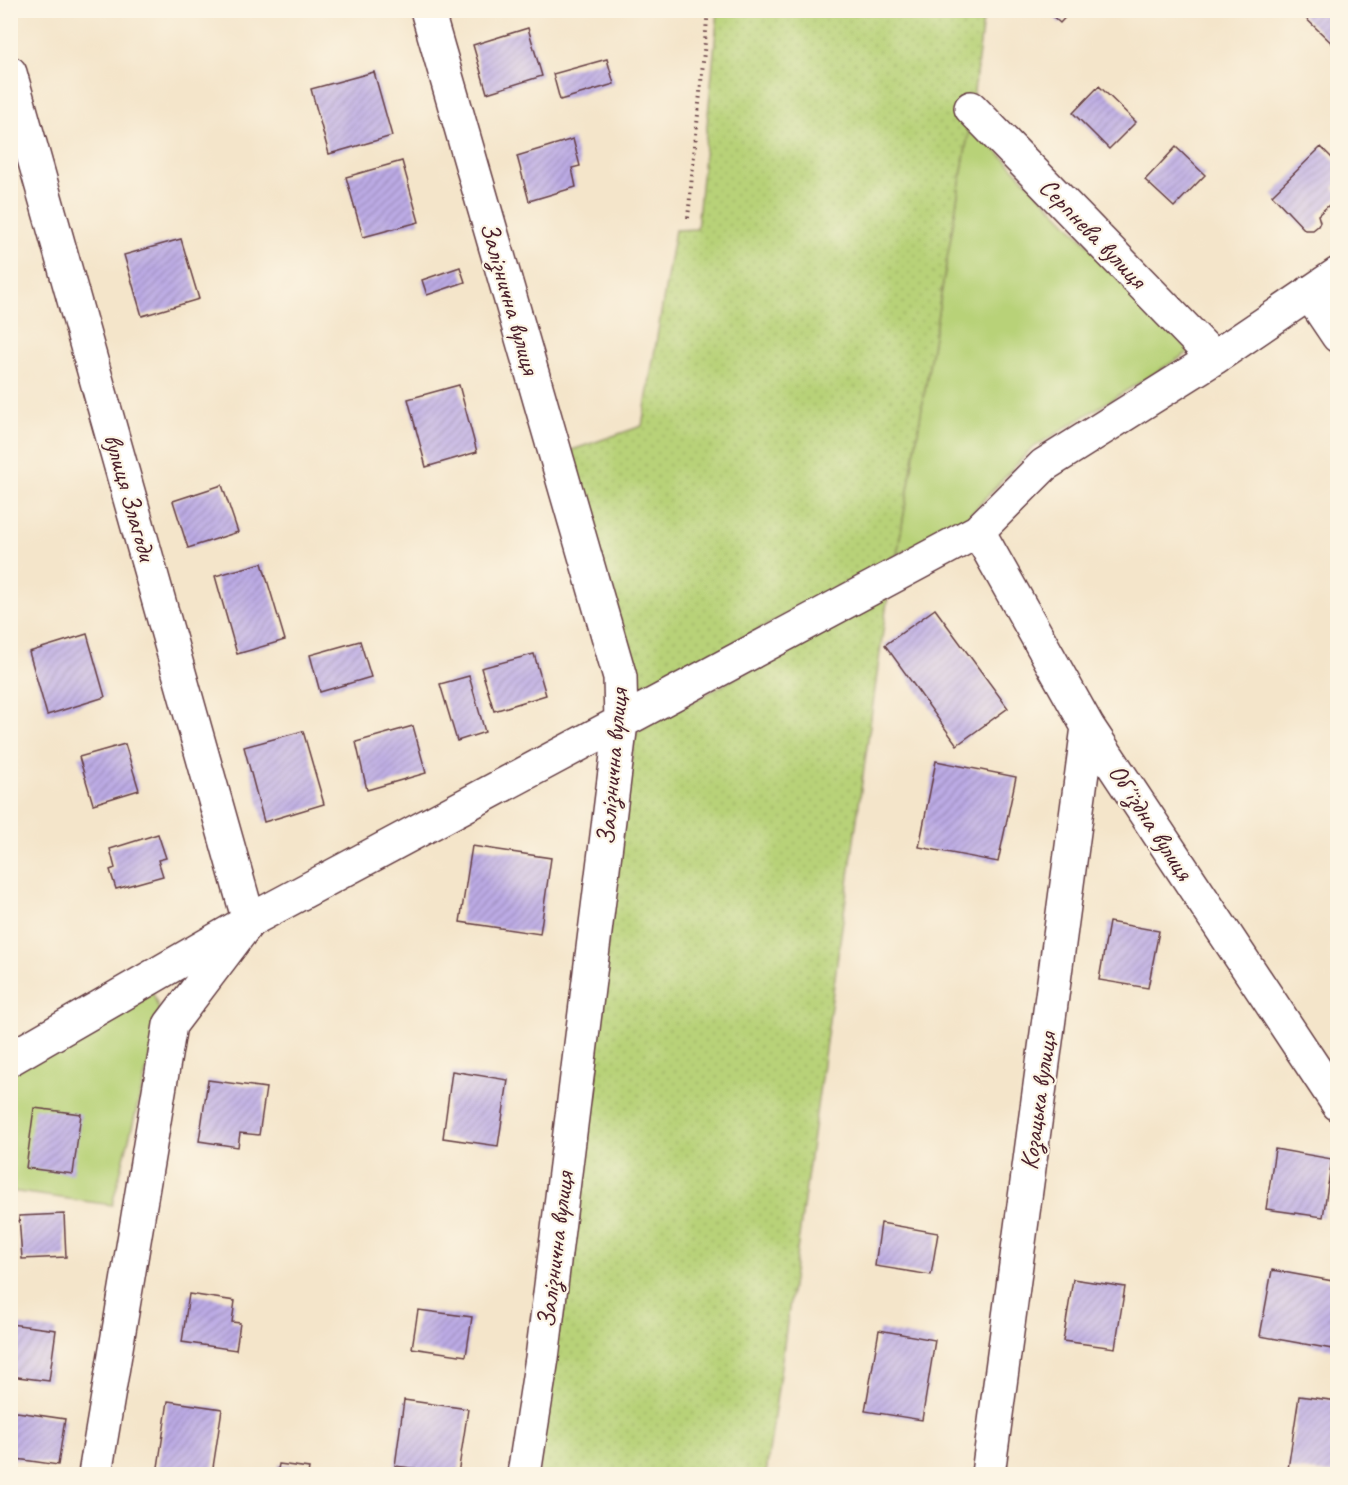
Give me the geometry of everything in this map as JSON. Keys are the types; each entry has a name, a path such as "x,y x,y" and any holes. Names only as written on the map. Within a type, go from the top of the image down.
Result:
{"street":[{"name":"Залізнична вулиця","path":"427,10 620,677 621,723 542,1358 524,1474"},
{"name":"вулиця Злагоди","path":"10,73 249,921"},
{"name":"Серпнева вулиця","path":"971,108 1214,358"},
{"path":"10,1059 249,921 978,531 1044,465 1214,358 1338,274"},
{"path":"1309,293 1338,336"},
{"name":"Обʼїздна вулиця","path":"978,531 1088,727 1338,1104"},
{"name":"Козацька вулиця","path":"988,1474 1088,727"},
{"path":"95,1474 170,1025 249,921"}],"path":[{"path":"688,218 708,10"}],"green space":[{"path":"718,11 984,11 970,123 897,555 634,697 569,451 642,426 675,230 697,229"},
{"path":"970,123 1191,351 1031,449 968,517 897,555"},
{"path":"888,595 766,1474 538,1474 635,733"},
{"path":"152,991 161,1015 112,1205 11,1191 11,1072"}],"building":[{"path":"1046,10 1072,10 1060,23"},
{"path":"1297,10 1338,10 1338,49"},
{"path":"528,28 542,76 487,93 473,45"},
{"path":"607,59 614,84 560,100 553,74"},
{"path":"374,72 392,136 329,154 311,89"},
{"path":"1099,86 1136,122 1109,149 1073,113"},
{"path":"573,139 580,166 572,168 576,187 529,201 517,156"},
{"path":"1176,147 1205,175 1174,207 1145,180"},
{"path":"1321,147 1338,164 1338,183 1333,188 1338,192 1338,197 1318,215 1320,222 1318,226 1313,230 1305,230 1272,195"},
{"path":"402,161 419,222 363,237 346,177"},
{"path":"181,239 199,299 142,316 124,255"},
{"path":"460,267 465,282 427,295 422,280"},
{"path":"459,385 477,452 426,467 408,399"},
{"path":"222,485 238,532 188,548 173,501"},
{"path":"262,563 285,640 237,654 215,576"},
{"path":"935,609 1008,708 957,745 885,645"},
{"path":"87,634 105,697 47,715 29,652"},
{"path":"360,641 371,677 320,692 310,655"},
{"path":"534,654 546,695 494,711 481,668"},
{"path":"469,676 485,732 457,741 440,684"},
{"path":"413,726 426,773 367,790 356,742"},
{"path":"303,731 324,804 264,822 244,747"},
{"path":"125,744 139,790 93,804 79,757"},
{"path":"936,761 1016,777 998,862 919,847"},
{"path":"158,834 166,858 158,860 163,876 116,889 110,870 115,868 110,849"},
{"path":"472,846 551,858 540,934 460,922"},
{"path":"1109,922 1159,931 1148,988 1099,980"},
{"path":"452,1071 508,1080 498,1146 443,1138"},
{"path":"208,1080 266,1088 259,1135 240,1133 238,1147 199,1141"},
{"path":"34,1108 81,1114 73,1174 26,1168"},
{"path":"1275,1149 1332,1159 1323,1217 1266,1209"},
{"path":"64,1214 66,1257 22,1259 19,1216"},
{"path":"881,1223 938,1233 931,1275 875,1266"},
{"path":"1272,1270 1338,1282 1338,1350 1260,1336"},
{"path":"1073,1279 1125,1287 1115,1348 1063,1341"},
{"path":"189,1294 235,1301 232,1322 240,1323 236,1350 182,1342"},
{"path":"418,1310 472,1317 466,1356 412,1348"},
{"path":"10,1324 56,1330 49,1381 10,1376"},
{"path":"879,1330 935,1340 922,1420 865,1411"},
{"path":"1299,1396 1338,1401 1338,1474 1288,1469"},
{"path":"404,1400 468,1409 458,1474 395,1466"},
{"path":"168,1401 222,1409 212,1474 157,1474"},
{"path":"10,1411 65,1419 58,1465 10,1458"},
{"path":"279,1464 309,1468 308,1474 277,1474"}]}
